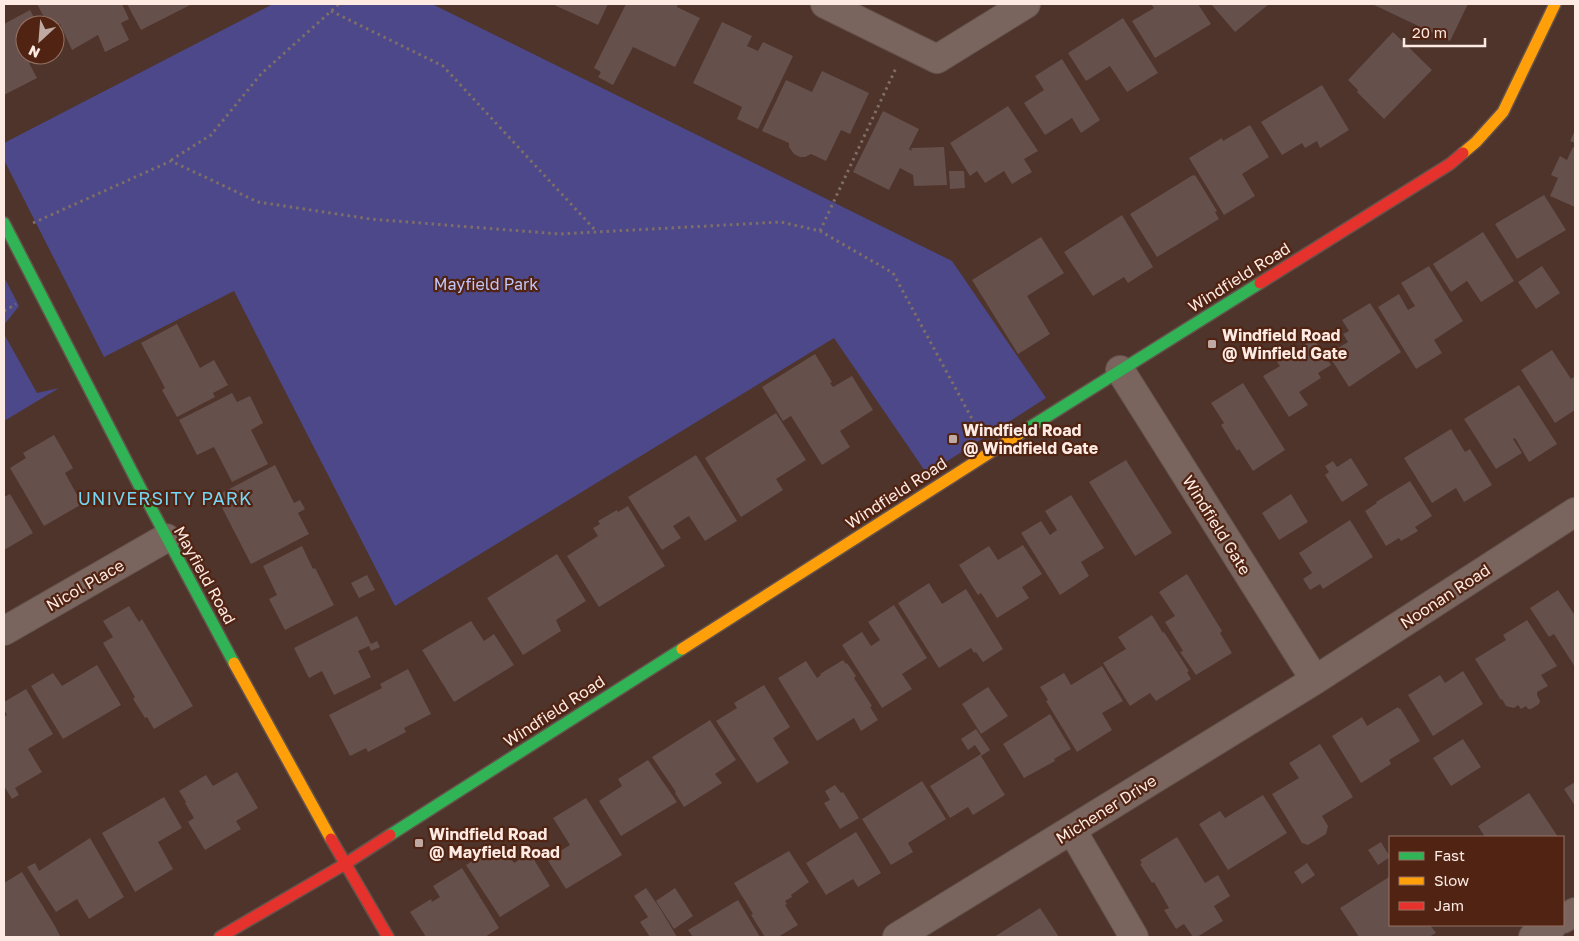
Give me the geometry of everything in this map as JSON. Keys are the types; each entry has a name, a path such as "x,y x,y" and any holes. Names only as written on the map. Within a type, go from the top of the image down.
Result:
{"street":[{"path":"825,4 937,59 1026,4"},
{"name":"Windfield Road","path":"220,937 345,864 990,452 1450,164 1476,142 1503,112 1555,4"},
{"name":"Mayfield Road","path":"4,223 166,538 345,864 388,937"},
{"name":"Windfield Gate","path":"1120,370 1315,680"},
{"name":"Noonan Road","path":"1315,680 1575,512"},
{"name":"Nicol Place","path":"4,631 166,538"},
{"name":"Michener Drive","path":"897,937 1315,680"},
{"path":"1072,830 1134,937"},
{"path":"1564,918 1575,912"},
{"path":"1533,937 1552,926"}],"path":[{"path":"9,234 171,160 211,135 261,74 339,4"},
{"path":"331,12 443,66 596,231"},
{"path":"820,231 907,44"},
{"path":"171,160 258,202 370,219 559,234 782,222 820,231 893,273 990,452"}],"green space":[{"name":"Mayfield Park","path":"273,4 432,4 952,261 1046,398 927,474 834,338 395,606 234,291 104,357 4,160 4,143"},
{"path":"4,277 19,306 4,325"},
{"path":"4,334 37,393 59,388 4,421"}],"building":[{"path":"37,4 122,4 129,19 121,23 129,40 105,52 98,35 72,50 65,35 65,15 43,15"},
{"path":"127,4 192,4 141,30"},
{"path":"552,4 608,4 598,25"},
{"path":"626,4 678,4 677,7 700,18 675,67 633,47 613,85 598,77 601,72 594,68"},
{"path":"1151,4 1198,4 1211,24 1155,58 1132,21 1154,8"},
{"path":"1211,4 1269,4 1235,32"},
{"path":"1372,4 1468,4 1450,41"},
{"path":"30,10 33,15 21,15"},
{"path":"15,18 15,65 30,65 37,78 4,95 4,24"},
{"path":"1123,18 1158,73 1127,92 1110,66 1086,81 1068,53"},
{"path":"722,22 752,36 747,46 758,51 763,42 793,56 758,129 737,119 742,107 693,83"},
{"path":"1393,32 1432,70 1384,119 1357,92 1358,90 1348,80"},
{"path":"1062,59 1100,120 1081,133 1072,118 1045,135 1024,103 1044,90 1035,76"},
{"path":"822,71 869,93 850,134 841,130 826,161 811,154 800,157 794,154 789,147 789,143 762,131 786,80 812,92"},
{"path":"1322,85 1349,130 1320,148 1317,141 1305,148 1302,143 1282,155 1261,122"},
{"path":"1008,106 1038,151 1024,159 1032,172 1012,184 1004,171 985,183 977,171 970,176 950,143"},
{"path":"883,111 919,129 909,149 912,151 911,148 944,147 947,185 914,186 913,175 900,168 889,190 853,172"},
{"path":"1250,125 1269,157 1242,174 1255,196 1224,215 1189,158 1222,138 1223,141"},
{"path":"1575,130 1575,143 1570,141"},
{"path":"1573,147 1575,148 1575,207 1550,196 1558,178 1551,175 1560,156 1567,160"},
{"path":"949,171 964,171 965,188 950,189"},
{"path":"1195,175 1217,211 1215,212 1219,219 1157,257 1130,214"},
{"path":"1544,195 1566,230 1517,259 1495,224"},
{"path":"1122,215 1153,267 1128,283 1124,277 1093,296 1064,252"},
{"path":"1483,232 1514,281 1481,302 1467,281 1451,292 1433,264"},
{"path":"1041,237 1064,273 1027,296 1050,334 1018,354 972,280"},
{"path":"1429,266 1463,321 1434,340 1442,353 1416,369 1378,307 1399,294 1408,310 1415,306 1401,283"},
{"path":"1542,266 1560,293 1536,309 1518,282"},
{"path":"1370,303 1401,352 1349,387 1328,354 1348,342 1343,334 1349,331 1342,320"},
{"path":"177,324 200,368 214,360 228,385 213,393 215,397 177,417 162,390 165,388 141,343"},
{"path":"1314,339 1331,365 1318,373 1321,378 1299,392 1308,405 1289,417 1263,376 1280,366 1277,362"},
{"path":"1552,350 1571,379 1575,376 1575,410 1555,423 1521,370"},
{"path":"815,354 832,382 830,383 833,387 852,376 873,410 840,431 850,447 822,465 791,416 783,421 762,387"},
{"path":"1243,383 1285,450 1253,471 1239,449 1237,451 1221,425 1224,423 1211,403"},
{"path":"1519,385 1557,444 1529,462 1515,438 1513,439 1522,453 1496,469 1464,419"},
{"path":"232,393 237,402 250,396 263,423 251,430 268,464 232,482 214,447 197,455 179,420"},
{"path":"776,413 806,460 776,479 783,490 741,517 705,458"},
{"path":"1451,429 1465,452 1470,449 1492,485 1464,502 1456,488 1432,503 1404,458"},
{"path":"54,435 73,468 65,473 82,504 44,526 10,468 26,458 23,453"},
{"path":"696,455 737,521 705,541 689,516 673,526 681,538 662,550 628,497"},
{"path":"1351,458 1368,485 1342,502 1325,475 1329,472 1325,466 1333,461 1337,467"},
{"path":"1126,460 1172,533 1135,556 1089,482"},
{"path":"275,465 294,503 300,500 305,509 298,513 309,534 251,564 216,496"},
{"path":"1410,481 1432,516 1415,527 1418,531 1401,541 1399,538 1386,546 1365,511"},
{"path":"10,494 33,533 4,550 4,497"},
{"path":"1291,494 1308,522 1279,540 1262,513"},
{"path":"1071,495 1104,548 1081,562 1089,576 1060,595 1021,533 1041,521 1050,535 1057,530 1045,511"},
{"path":"628,506 665,566 599,607 567,556 598,536 593,528 600,524 598,521"},
{"path":"1350,520 1373,557 1323,589 1320,584 1310,590 1303,579 1312,573 1299,553"},
{"path":"1023,545 1042,574 1022,587 1029,598 997,618 981,593 978,595 959,565 989,546 998,560"},
{"path":"302,546 334,605 285,630 269,599 277,595 263,566"},
{"path":"557,554 586,601 556,620 561,631 523,655 487,598"},
{"path":"1187,574 1222,631 1220,633 1232,653 1196,675 1180,652 1183,651 1165,622 1175,616 1159,592"},
{"path":"367,575 375,590 359,598 351,583"},
{"path":"929,583 942,604 966,589 1003,649 983,662 971,648 939,668 898,603"},
{"path":"1558,590 1575,613 1575,667 1554,634 1549,637 1530,608"},
{"path":"894,605 927,658 902,674 912,689 882,708 842,645 862,632 871,646 880,640 868,622"},
{"path":"129,606 139,622 142,619 193,706 154,729 133,699 135,697 103,643 113,637 103,621"},
{"path":"1152,615 1189,671 1187,672 1191,679 1156,701 1150,693 1130,706 1103,663 1126,649 1118,637"},
{"path":"357,616 371,644 377,641 380,647 371,651 369,646 358,651 371,677 334,695 322,671 309,678 294,648"},
{"path":"1527,620 1557,666 1541,675 1548,686 1537,692 1539,704 1531,709 1528,709 1526,706 1521,709 1518,705 1514,708 1506,706 1475,659 1506,640 1503,635"},
{"path":"471,621 484,641 494,634 514,665 454,702 422,650"},
{"path":"843,660 856,676 854,678 872,706 870,707 878,720 861,731 854,718 817,741 778,678 806,661 817,678 820,674"},
{"path":"97,665 121,705 63,739 31,686 53,673 62,686"},
{"path":"1102,666 1123,701 1102,713 1112,730 1077,752 1046,701 1048,700 1040,687 1064,673 1071,685"},
{"path":"408,669 431,714 404,728 406,732 368,752 366,748 350,756 329,715 382,688 380,684"},
{"path":"1463,671 1483,704 1433,736 1408,695 1440,675 1445,683"},
{"path":"764,685 790,727 773,738 789,763 757,783 716,721 737,708 734,703"},
{"path":"988,687 1008,716 981,734 962,704"},
{"path":"26,689 53,734 28,749 42,772 15,788 19,795 12,799 4,786 4,717 7,715 4,709 4,702"},
{"path":"1398,707 1420,741 1389,760 1391,764 1361,783 1332,736 1362,717 1367,726"},
{"path":"1050,714 1071,749 1054,759 1055,761 1024,778 1003,744"},
{"path":"710,720 736,760 715,774 722,783 684,807 652,757"},
{"path":"976,729 990,750 981,756 1005,795 973,815 968,807 950,818 930,786 981,754 975,745 968,750 961,739"},
{"path":"1463,739 1481,767 1451,786 1433,758"},
{"path":"1320,744 1353,797 1322,816 1328,826 1326,834 1308,845 1302,843 1272,794 1299,778 1289,763"},
{"path":"648,760 677,802 621,836 599,801 622,786 618,779"},
{"path":"237,772 258,808 236,821 241,829 205,850 188,822 194,818 179,791 206,775 213,786"},
{"path":"922,781 946,819 908,843 913,852 891,865 862,819"},
{"path":"1575,782 1575,806 1564,789"},
{"path":"835,785 841,793 843,792 859,818 840,829 824,803 830,800 825,791"},
{"path":"1529,793 1557,836 1484,836 1478,826"},
{"path":"1263,795 1287,833 1228,870 1199,824 1220,811 1225,818"},
{"path":"164,797 182,828 158,842 173,869 135,892 102,833"},
{"path":"586,798 622,855 566,889 547,859 570,845 553,818"},
{"path":"856,832 881,873 858,887 853,879 826,895 806,863"},
{"path":"1177,837 1205,883 1218,875 1230,896 1214,906 1223,921 1197,937 1193,937 1184,924 1176,929 1164,910 1169,908 1154,882 1152,883 1140,864 1142,863 1140,860"},
{"path":"90,838 124,897 89,919 77,899 56,912 27,867 35,863 39,871"},
{"path":"1381,842 1389,858 1378,865 1368,850"},
{"path":"496,846 503,858 508,854 514,863 530,853 550,886 500,917 466,865"},
{"path":"789,851 809,882 785,901 787,904 785,905 798,925 778,937 765,937 734,883"},
{"path":"1307,863 1315,875 1302,884 1294,872"},
{"path":"462,868 499,928 485,937 426,937 410,912 431,899 432,902 440,897 433,886"},
{"path":"22,872 60,936 4,937 4,883"},
{"path":"1389,877 1389,926 1431,926 1436,933 1429,937 1359,937 1340,908"},
{"path":"646,888 677,937 650,937 640,922 648,917 634,896"},
{"path":"675,888 693,916 674,929 656,901"},
{"path":"738,900 760,937 693,937 688,930"},
{"path":"1040,908 1059,937 994,937"}],"traffic: fast":[{"path":"4,223 143,493 234,663"},
{"path":"1019,434 1260,283"},
{"path":"390,835 682,649"}],"traffic: slow":[{"path":"1463,153 1476,142 1503,112 1555,4"},
{"path":"682,649 1019,434"},
{"path":"234,663 331,839"}],"traffic: jam":[{"path":"1260,283 1450,164 1463,153"},
{"path":"220,937 345,864 390,835"},
{"path":"331,839 388,937"}],"place":[{"name":"Windfield Road @ Winfield Gate","path":"1212,344"},
{"name":"Windfield Road @ Windfield Gate","path":"953,439"},
{"name":"Windfield Road @ Mayfield Road","path":"419,843"}],"district":[{"name":"UNIVERSITY PARK","path":"165,498"}]}
